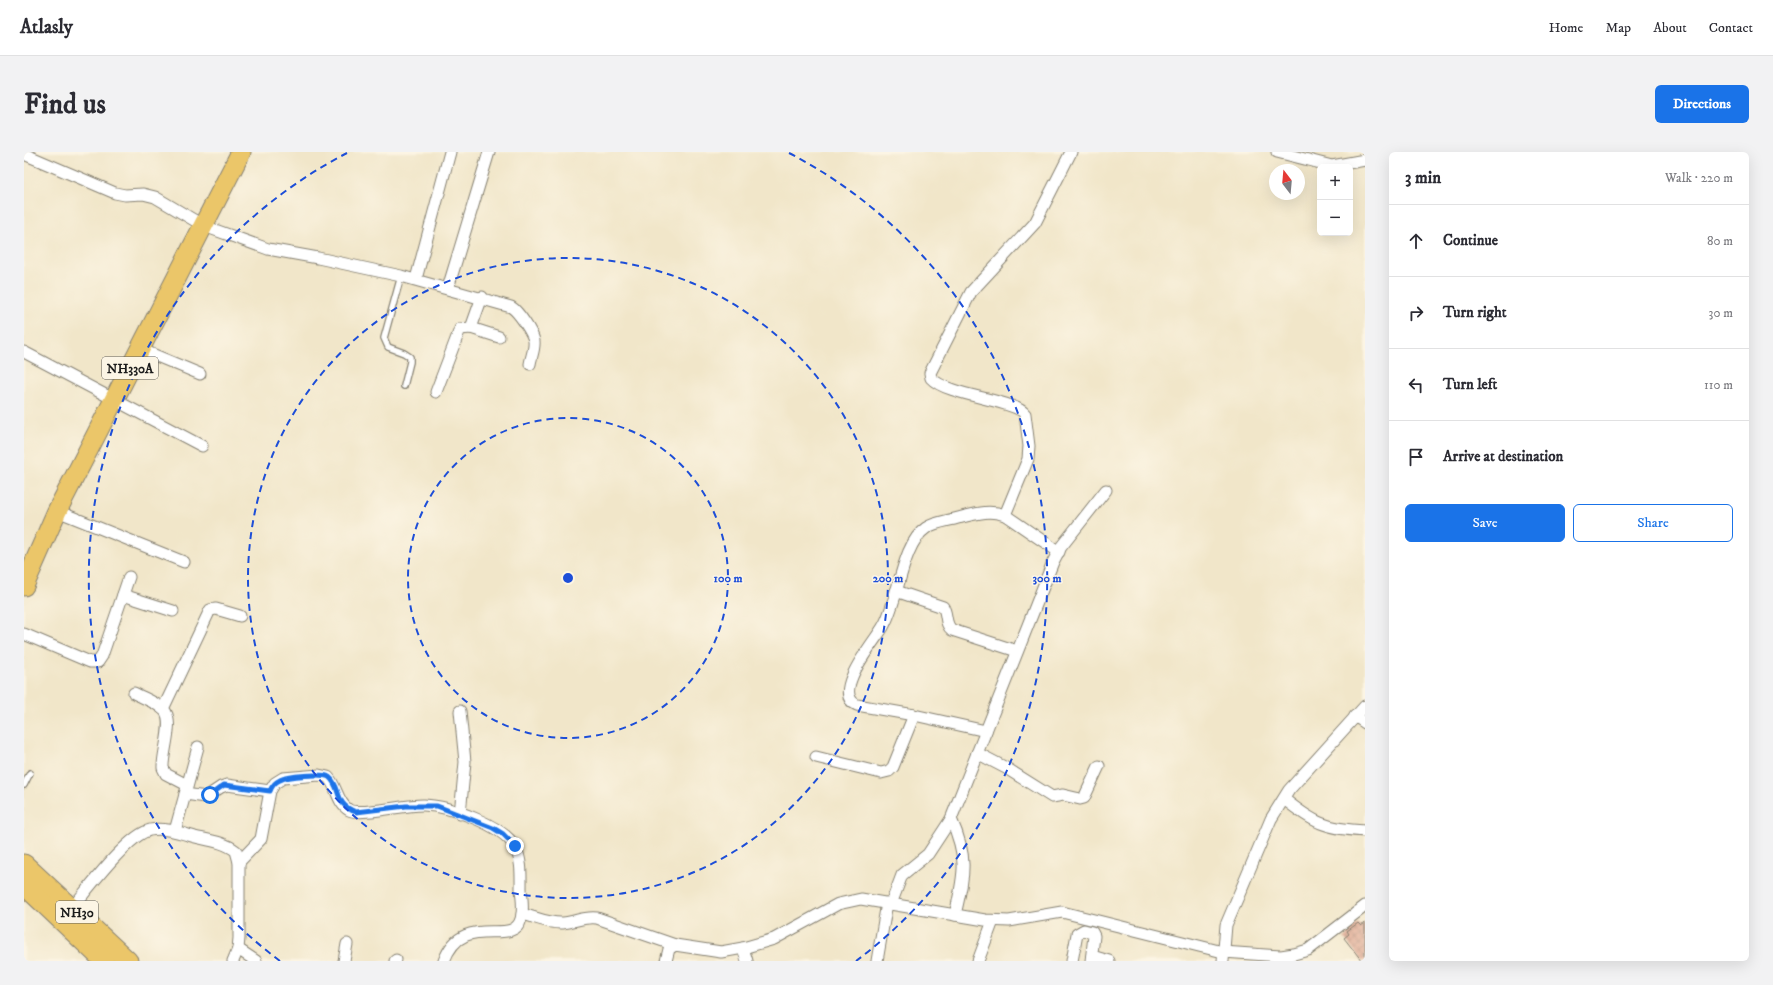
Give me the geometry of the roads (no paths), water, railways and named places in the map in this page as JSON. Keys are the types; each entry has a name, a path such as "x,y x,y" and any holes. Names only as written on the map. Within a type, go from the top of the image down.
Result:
{"highway":[{"name":"NH330A","path":"24,586 57,511 241,152"},
{"name":"NH30","path":"24,864 128,961"},
{"name":"NH30","path":"24,885 104,961"}],"street":[{"path":"416,279 450,152"},
{"path":"448,288 489,152"},
{"path":"1005,515 1028,458 1029,446 1025,414 1017,408 970,395 937,382 931,378 930,373 972,292 1035,223 1071,152"},
{"path":"1277,152 1332,166 1365,160"},
{"path":"24,154 115,193 143,194 155,197 204,226 268,249 416,279 511,306 517,311 534,341 530,364"},
{"path":"471,328 482,297"},
{"path":"436,392 459,331 462,328 471,328 499,337"},
{"path":"140,349 200,374"},
{"path":"24,352 202,446"},
{"path":"877,961 889,903 902,875 931,851 951,819 1044,582 1059,552 1106,490"},
{"path":"57,511 184,562"},
{"path":"986,731 914,715 863,707 854,703 849,695 849,684 856,668 884,627 915,539 927,528 934,524 984,512 996,512 1005,515 1059,552"},
{"path":"24,634 90,662 96,663 102,656 129,577"},
{"path":"896,591 943,606 946,612 947,625 952,630 1017,651"},
{"path":"123,595 173,610"},
{"path":"164,709 210,610 216,609 240,616"},
{"path":"134,693 164,709 167,714 168,722 163,768 166,774 186,789 206,797 221,787 227,785 270,791"},
{"path":"1223,956 1226,925 1271,819 1290,790 1365,706"},
{"path":"460,711 465,762 460,814"},
{"path":"816,757 881,772 889,771 893,767 914,715"},
{"path":"1355,716 1365,722"},
{"path":"175,831 198,747"},
{"path":"977,753 1006,768 1052,798 1063,795 1080,799 1084,798 1099,766"},
{"path":"239,862 261,839 270,791 275,783 283,778 324,775 331,780 344,806 356,812 423,805 437,806 493,828 503,834 515,846 520,863 522,914 518,925 511,931 501,933 482,931 463,936 455,942 444,961"},
{"path":"1284,799 1305,816 1325,826 1336,829 1365,831"},
{"path":"951,819 962,845 964,866 955,915"},
{"path":"72,908 133,839 150,830 161,829 175,831 232,848 236,851 239,862 238,949 233,961"},
{"path":"522,914 556,923 568,923 585,918 597,918 675,945 721,952 743,948 774,939 838,904 861,899 992,921 1062,912 1223,956 1281,956 1302,952 1365,906"},
{"path":"978,961 992,921"},
{"path":"1072,961 1074,942 1077,934 1081,931 1092,932 1094,936 1091,958 1110,961"},
{"path":"344,961 347,944"},
{"path":"666,961 669,949 675,945"},
{"path":"743,948 747,961"},
{"path":"238,949 256,961"}],"lane":[{"path":"401,276 384,338 388,347 410,357 404,386"},
{"path":"24,785 30,773"}]}
